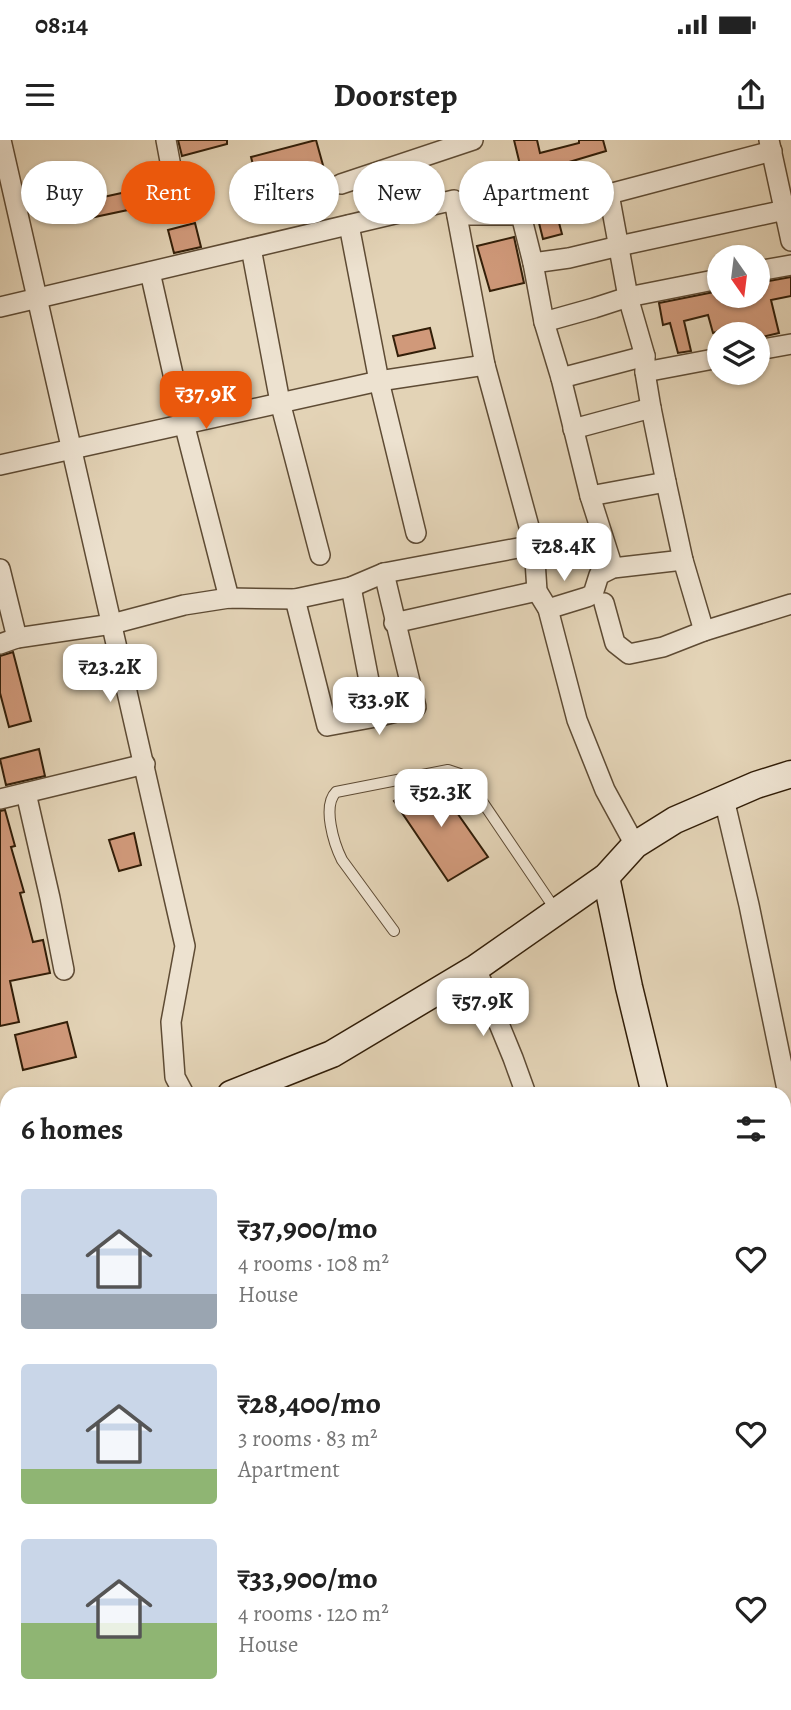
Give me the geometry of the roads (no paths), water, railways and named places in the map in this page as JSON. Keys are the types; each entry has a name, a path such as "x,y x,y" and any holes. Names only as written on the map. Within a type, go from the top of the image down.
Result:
{"main road":[{"path":"251,1087 332,1054 477,968 606,877 635,845 675,820 756,785 791,774"},
{"path":"606,877 653,1087"}],"street":[{"path":"1,140 185,946 171,1022 175,1077 180,1087"},
{"path":"166,140 170,161"},
{"path":"341,184 473,140"},
{"path":"614,192 770,145 791,241"},
{"path":"0,307 454,200 485,365 534,545 537,591 548,609 577,720 604,790 635,845"},
{"path":"533,263 569,258 785,210"},
{"path":"614,223 683,560 704,631"},
{"path":"523,224 544,322 561,378 590,496 613,568"},
{"path":"349,225 379,381 416,533"},
{"path":"251,248 280,402 320,555"},
{"path":"770,269 791,265"},
{"path":"150,272 184,423 229,598"},
{"path":"544,322 628,297 707,281"},
{"path":"770,348 791,344"},
{"path":"561,378 645,364 707,359"},
{"path":"0,465 379,381 485,365"},
{"path":"573,429 651,408"},
{"path":"590,496 666,482"},
{"path":"0,569 8,641 111,624 229,598 295,598 351,587 384,573 534,545"},
{"path":"548,609 593,594 599,575 613,568 683,560"},
{"path":"295,598 327,726 416,707 384,573"},
{"path":"351,587 376,717"},
{"path":"394,623 537,591"},
{"path":"604,603 615,643 629,654 663,647 704,631 791,604"},
{"path":"0,799 145,764"},
{"path":"26,793 64,970"},
{"path":"724,799 749,905 783,1087"},
{"path":"477,968 523,1087"}],"lane":[{"path":"394,931 335,847 329,807 331,797 336,792 448,770 460,774 469,782 557,912"}]}
